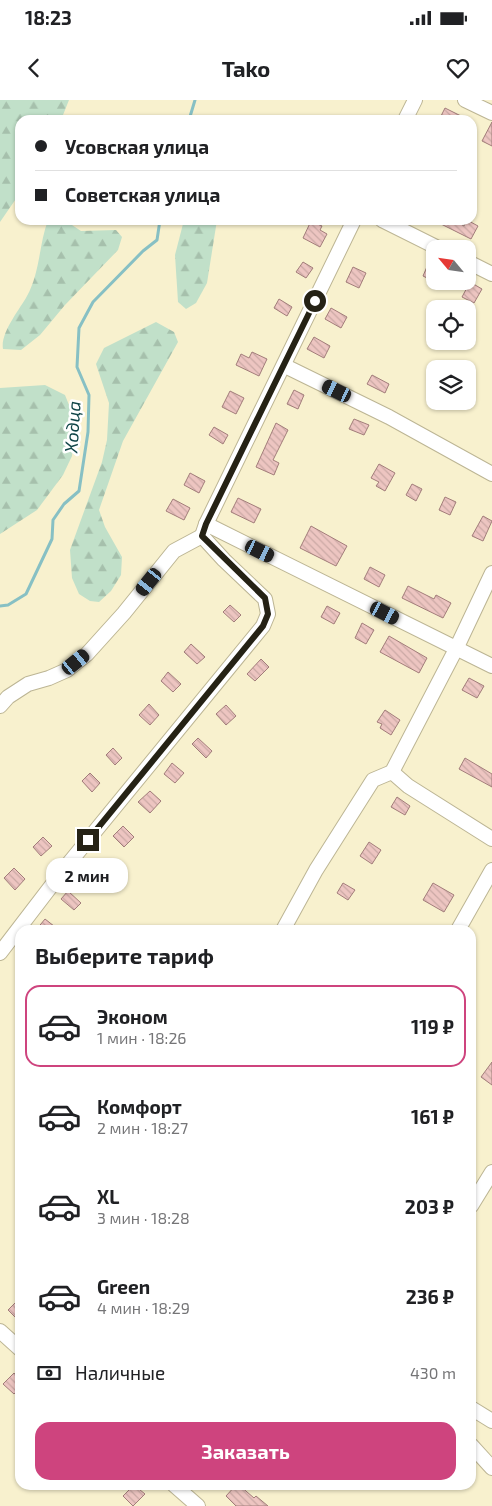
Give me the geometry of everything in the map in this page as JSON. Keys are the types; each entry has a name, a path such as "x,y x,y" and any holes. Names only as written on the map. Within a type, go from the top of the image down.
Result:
{"street":[{"path":"407,115 415,100"},
{"path":"465,100 492,113"},
{"path":"0,706 8,697 28,684 49,678 66,670 86,654 124,613 174,552 204,530 352,225"},
{"path":"392,225 426,242"},
{"path":"476,266 492,274"},
{"path":"284,366 389,416 492,474"},
{"path":"204,530 492,666"},
{"path":"21,925 65,868 263,626 268,614 265,598 204,530"},
{"path":"286,925 316,870 372,780 392,772 456,649 492,573"},
{"path":"392,772 408,786 492,839"},
{"path":"461,925 492,870"},
{"path":"0,953 15,933"},
{"path":"476,1198 492,1172"},
{"path":"0,1331 15,1344"},
{"path":"476,1411 492,1421"},
{"path":"476,1451 492,1468"},
{"path":"180,1490 198,1506"}],"green space":[{"path":"0,100 69,100 63,115 15,115 15,200 0,222"},
{"path":"47,225 72,225 81,231 116,230 122,237 118,250 65,305 40,335 21,350 3,349 4,336 7,329 31,287"},
{"path":"183,225 216,225 207,283 196,303 186,309 178,302 175,255"},
{"path":"156,322 174,332 178,342 123,441 99,510 105,527 122,557 121,575 111,591 99,602 90,601 79,594 72,578 70,550 102,462 107,440 109,403 96,364 104,348"},
{"path":"45,385 65,395 75,420 72,456 63,475 37,510 0,534 0,388"}],"building":[{"path":"445,108 459,115 442,115"},
{"path":"492,122 492,146 482,141"},
{"path":"309,225 322,226 320,230 327,234 320,247 303,238"},
{"path":"443,225 476,225 478,226 471,239"},
{"path":"303,262 313,268 306,278 296,272"},
{"path":"353,267 366,273 359,288 346,282"},
{"path":"476,286 482,289 476,300 468,300 462,297 466,290 476,290"},
{"path":"279,299 292,307 287,316 274,308"},
{"path":"331,308 347,317 341,328 325,319"},
{"path":"314,337 330,346 324,358 307,349"},
{"path":"252,352 267,359 259,376 236,365 241,354 249,358"},
{"path":"372,375 389,384 385,393 367,384"},
{"path":"294,390 304,395 298,409 287,404"},
{"path":"230,391 244,398 236,414 222,407"},
{"path":"354,419 369,425 364,435 349,429"},
{"path":"276,423 288,430 273,460 279,463 274,475 256,467"},
{"path":"214,427 228,435 223,444 209,435"},
{"path":"379,464 395,473 385,491 376,486 379,482 371,478"},
{"path":"190,473 205,481 199,493 184,485"},
{"path":"412,484 422,489 416,501 406,495"},
{"path":"445,497 456,502 450,515 439,510"},
{"path":"238,498 261,509 254,523 231,512"},
{"path":"173,499 190,508 184,520 166,511"},
{"path":"483,516 492,521 483,541 472,536"},
{"path":"311,526 347,546 336,566 300,548"},
{"path":"370,567 385,575 379,587 364,579"},
{"path":"408,586 434,599 436,595 451,603 443,618 402,598"},
{"path":"230,605 241,615 234,622 223,612"},
{"path":"327,606 340,613 334,624 321,617"},
{"path":"362,623 374,630 366,644 355,638"},
{"path":"389,636 427,658 419,673 380,652"},
{"path":"191,644 205,657 197,664 184,652"},
{"path":"261,659 269,667 255,681 247,674"},
{"path":"168,672 181,684 173,692 161,681"},
{"path":"469,678 484,686 477,698 462,690"},
{"path":"149,704 159,715 150,725 139,715"},
{"path":"226,705 236,716 226,725 216,714"},
{"path":"385,710 400,720 391,735 380,728 382,724 377,722"},
{"path":"198,738 212,751 206,758 192,744"},
{"path":"113,748 122,758 115,765 106,755"},
{"path":"465,758 492,774 492,787 459,769"},
{"path":"172,763 184,773 175,783 164,774"},
{"path":"90,773 100,783 92,792 82,781"},
{"path":"150,791 161,801 150,813 138,802"},
{"path":"397,797 410,806 405,815 391,807"},
{"path":"123,826 134,837 124,847 113,836"},
{"path":"43,837 52,846 41,856 33,847"},
{"path":"369,842 381,850 372,864 360,856"},
{"path":"94,863 106,874 100,881 88,869"},
{"path":"14,868 25,879 15,890 4,878"},
{"path":"343,883 355,890 348,900 337,893"},
{"path":"433,883 454,895 444,912 423,900"},
{"path":"68,891 81,903 74,910 61,899"},
{"path":"45,919 53,925 40,925"},
{"path":"492,1062 492,1085 481,1077"},
{"path":"15,1303 15,1317 8,1310"},
{"path":"14,1373 15,1374 14,1394 3,1384"},
{"path":"129,1490 140,1490 145,1494 133,1506 123,1496"},
{"path":"231,1490 245,1490 268,1506 236,1506 226,1496"}],"waterway":[{"name":"Ходца","path":"190,115 195,100"},
{"name":"Ходца","path":"0,606 8,605 26,594 52,539 53,520 64,504 79,491 88,432 89,395 77,367 79,328 93,302 143,251 157,240 159,225"}],"route":[{"path":"88,840 241,656 263,626 268,614 265,598 224,560 202,536 206,524 315,301"}]}
